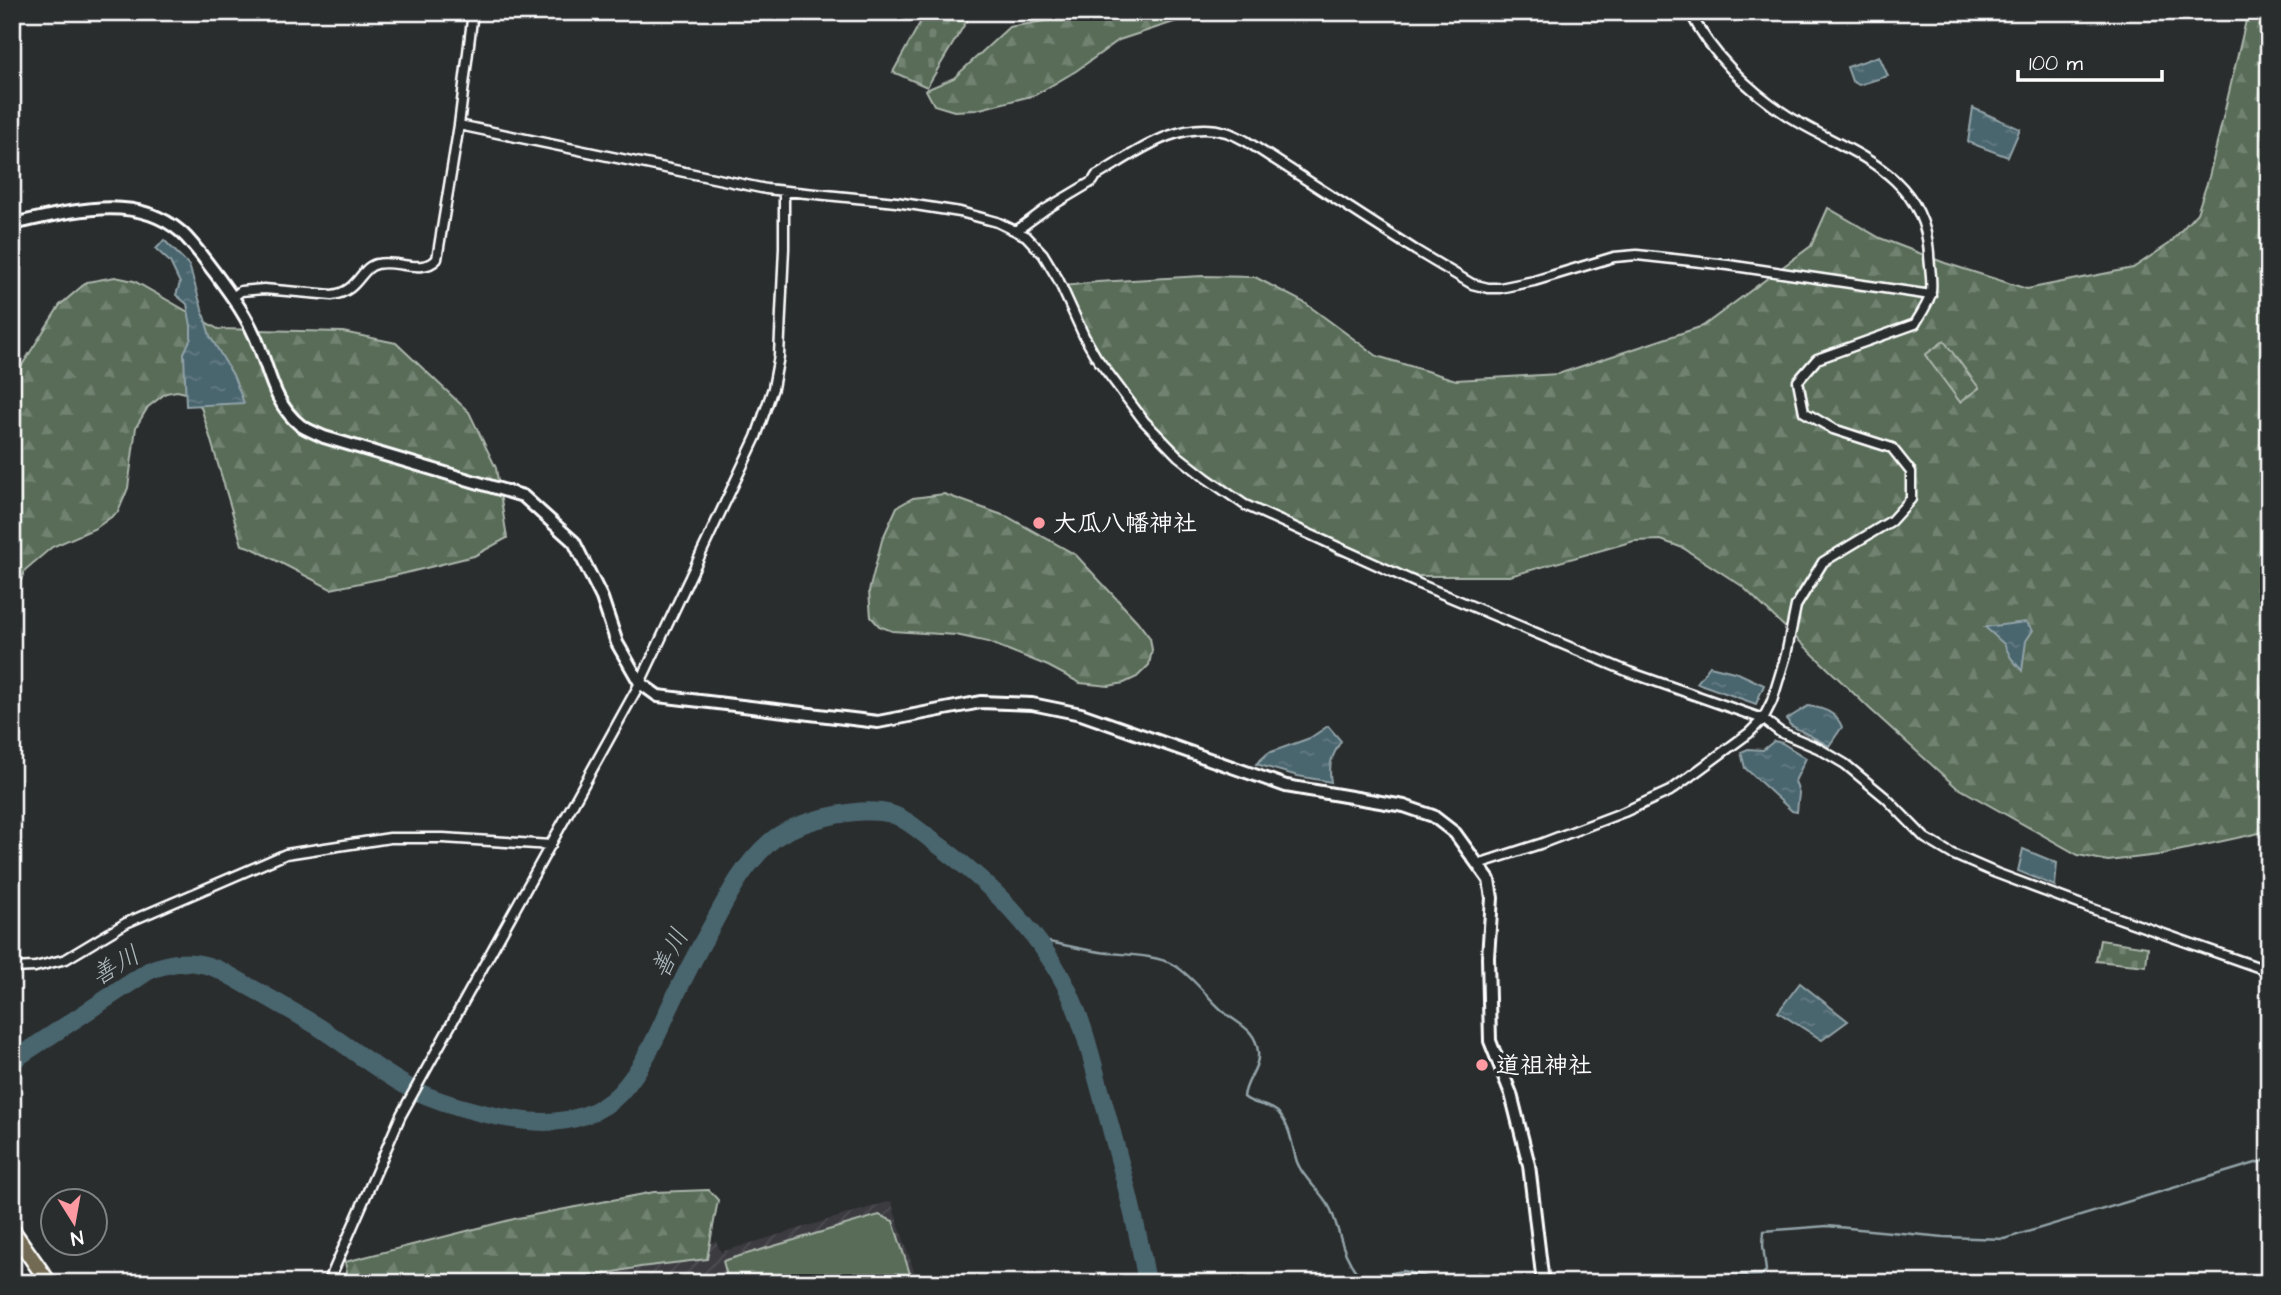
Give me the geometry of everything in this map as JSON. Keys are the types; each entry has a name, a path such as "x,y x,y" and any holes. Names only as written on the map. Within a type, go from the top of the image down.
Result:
{"highway":[{"path":"12,1230 49,1283"}],"street":[{"path":"233,297 241,291 264,289 341,294 348,291 370,267 378,263 422,266 437,259 459,125 473,12"},
{"path":"1478,864 1612,817 1670,791 1749,733 1763,719 1772,701 1786,656 1796,606 1824,562 1891,522 1911,499 1911,472 1892,448 1833,429 1804,412 1798,381 1816,359 1915,324 1931,295 1927,237 1913,199 1887,172 1787,115 1744,82 1700,32 1690,12"},
{"path":"459,125 766,189 896,202 960,212 997,222 1032,241 1043,254 1096,357 1144,421 1178,456 1245,505 1419,584 1629,672 1763,719 1780,732 1818,748 1845,764 1886,798 1925,838 1952,854 2087,907 2269,971"},
{"path":"1016,231 1096,176 1160,139 1202,128 1226,132 1246,141 1415,250 1472,284 1488,288 1534,281 1614,257 1637,255 1728,265 1931,295"},
{"path":"328,1283 401,1115 640,683 751,448 773,387 779,356 785,248 784,191"},
{"path":"12,224 79,211 113,208 138,210 159,217 180,231 197,249 248,320 284,409 301,425 324,437 523,496 574,542 602,598 617,643 640,683 658,696 878,722 981,702 1032,704 1081,714 1286,786 1404,806 1433,816 1455,833 1489,880 1492,898 1488,957 1490,1041 1511,1094 1529,1165 1543,1283"},
{"path":"12,968 35,967 66,959 126,923 286,854 390,838 443,838 551,845"}],"shaded area":[{"path":"891,1201 918,1283 589,1283 716,1241 721,1252"}],"green space":[{"path":"926,12 972,12 927,87 893,72"},
{"path":"1098,12 1226,12 1177,21 1119,40 1076,71 1035,95 976,110 954,111 934,105 926,90 954,78 1009,27"},
{"path":"2248,12 2269,12 2269,831 2159,855 2108,861 2078,855 1955,786 1742,586 1683,548 1661,540 1634,541 1510,576 1416,576 1337,554 1220,490 1138,422 1090,352 1064,286 1202,276 1255,277 1305,303 1377,356 1456,380 1558,374 1703,326 1811,246 1828,208 1880,238 1945,263 2027,289 2133,268 2169,244 2197,213 2209,177"},
{"path":"115,277 134,281 218,329 343,332 396,343 469,412 496,468 507,538 474,556 331,589 242,545 201,407 190,394 177,391 166,393 148,407 136,427 128,488 118,512 96,528 52,547 25,570 12,603 12,381 60,305 87,282"},
{"path":"1944,341 1979,388 1960,402 1925,355"},
{"path":"944,494 1008,517 1076,555 1150,638 1152,650 1149,665 1137,677 1124,683 1109,686 1080,683 1048,666 988,642 956,635 892,631 879,626 871,617 869,591 882,540 897,507 913,498"},
{"path":"2100,940 2148,947 2146,966 2096,961"},
{"path":"709,1190 718,1200 707,1259 640,1267 558,1283 349,1283 345,1262 518,1218 654,1192"},
{"path":"879,1215 893,1221 913,1283 729,1283 723,1261"}],"water":[{"path":"1879,56 1888,76 1859,85 1852,81 1847,67"},
{"path":"1973,108 2020,129 2008,157 1968,142"},
{"path":"164,240 189,265 210,336 233,375 244,403 186,406 184,353 191,338 191,326 187,304 176,295 180,283 170,262 156,249"},
{"path":"2026,622 2033,630 2026,641 2022,671 2004,644 1985,627"},
{"path":"1710,666 1738,673 1764,685 1756,704 1697,683"},
{"path":"1808,706 1828,712 1842,727 1829,746 1790,725 1787,719"},
{"path":"1328,726 1341,741 1331,760 1331,782 1256,764 1268,753 1310,738"},
{"path":"1774,741 1806,758 1795,781 1799,793 1797,812 1792,811 1745,768 1741,752 1748,749 1763,750"},
{"path":"2023,849 2057,863 2055,886 2018,871"},
{"path":"1800,983 1848,1021 1822,1040 1778,1012"}],"waterway":[{"name":"善川","path":"12,1061 150,970 188,962 220,970 327,1032 388,1075 428,1096 478,1112 514,1119 545,1122 576,1118 604,1106 620,1093 635,1074 726,900 745,870 770,842 794,828 828,817 863,812 891,814 911,824 988,886 1039,943 1066,986 1084,1030 1134,1216 1147,1283"},
{"path":"1037,940 1166,961 1188,975 1218,1007 1251,1033 1257,1044 1258,1058 1244,1097 1273,1109 1284,1121 1300,1169 1328,1204 1345,1251 1358,1274 1371,1277 1403,1271 1446,1282 1479,1273 1526,1283"},
{"path":"1707,1283 1731,1276 1762,1275 1766,1271 1764,1231 1827,1226 1944,1237 2004,1239 2269,1159"},
{"path":"1625,1283 1658,1276 1691,1283"},
{"path":"1548,1282 1582,1280 1597,1283"},
{"path":"1530,1283 1541,1282"}],"place":[{"name":"大瓜八幡神社","path":"1039,523"},
{"name":"道祖神社","path":"1482,1065"}]}
